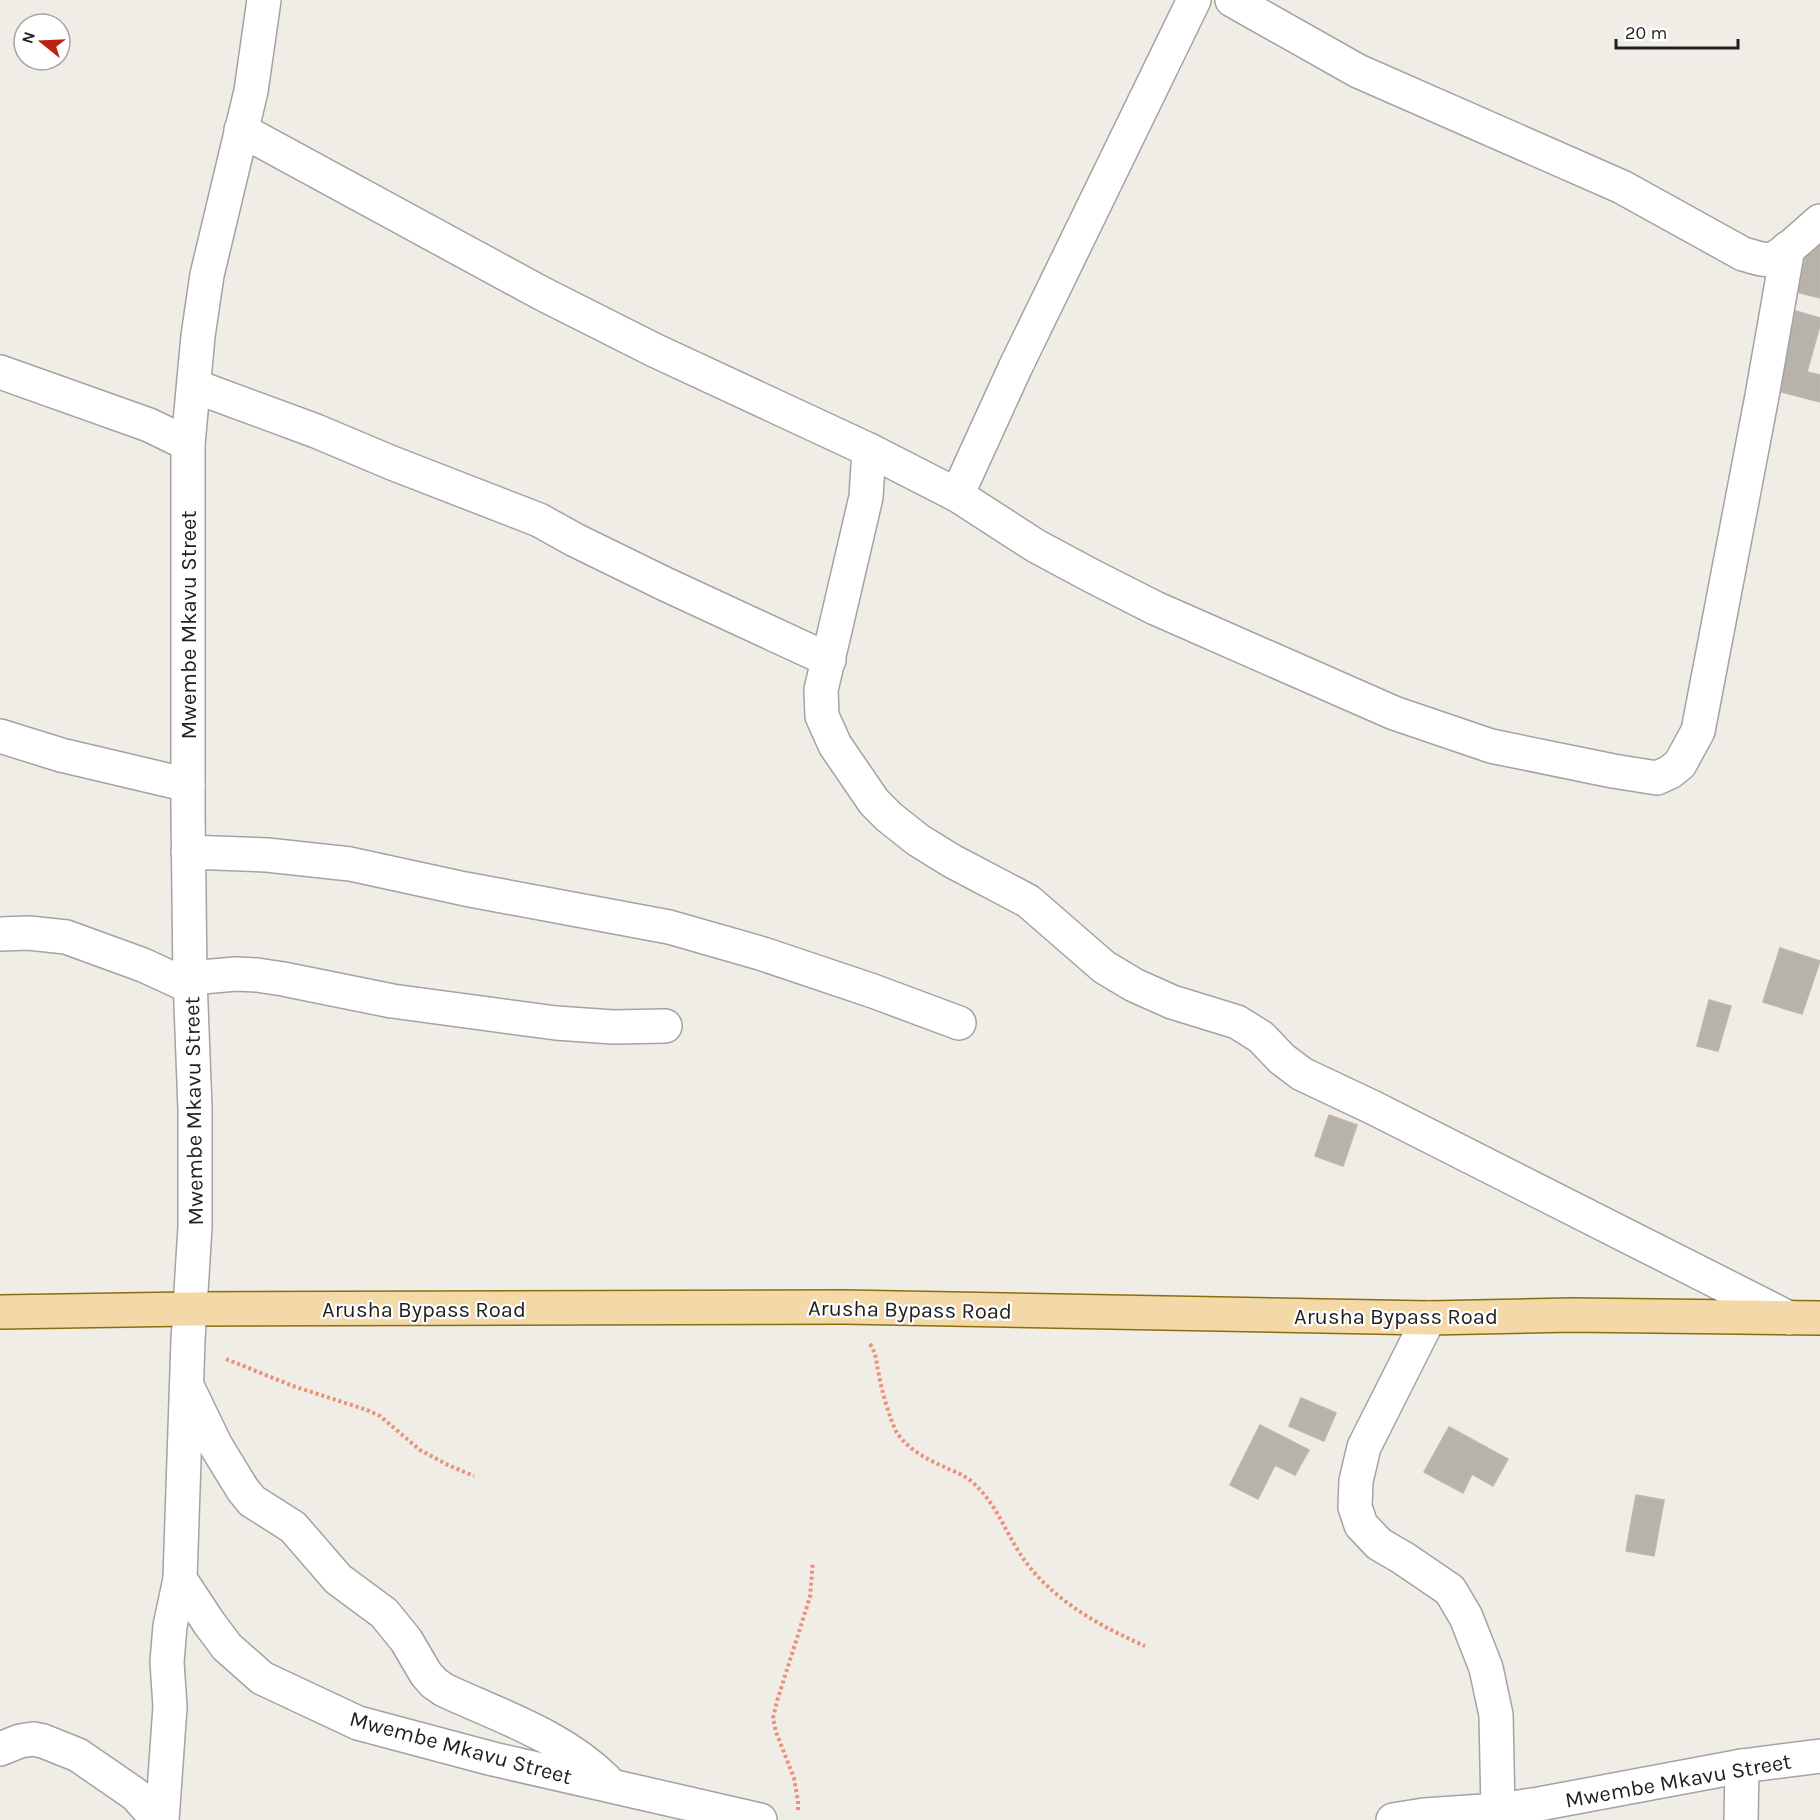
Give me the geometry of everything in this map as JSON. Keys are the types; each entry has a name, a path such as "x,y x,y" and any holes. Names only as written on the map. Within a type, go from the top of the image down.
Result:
{"main road":[{"name":"Arusha Bypass Road","path":"0,1311 189,1325 844,1307 1429,1318 1571,1315 1805,1318"}],"street":[{"name":"Mwembe Mkavu Street","path":"264,0 252,91 207,275 198,336 188,444 188,852 195,1109 195,1227 186,1384 180,1579 227,1647 262,1678 358,1723 493,1759 760,1820"},
{"path":"957,495 1015,368 1194,0"},
{"path":"1232,0 1358,71 1622,187 1743,254 1772,259 1820,221"},
{"path":"241,130 541,293 665,355 869,450 957,495 1036,546 1155,608 1394,713 1491,746 1657,778 1680,764 1698,731 1788,248"},
{"path":"0,372 150,424 188,444"},
{"path":"194,386 316,431 539,520 655,579 829,660"},
{"path":"869,450 866,497 821,690 822,716 835,745 874,802 889,817 918,840 952,861 1028,901 1104,967 1134,985 1172,1002 1238,1022 1261,1038 1282,1059 1302,1074 1805,1318"},
{"path":"0,736 61,755 188,785"},
{"path":"188,852 267,855 350,864 476,891 669,927 752,951 873,991 959,1023"},
{"path":"0,934 46,934 66,937 191,983 236,974 257,975 392,1001 556,1023 613,1027 664,1026"},
{"path":"1429,1318 1364,1447 1356,1481 1355,1507 1361,1525 1380,1544 1450,1590 1466,1617 1486,1668 1496,1714 1498,1810"},
{"path":"186,1384 216,1446 252,1501 293,1527 318,1555 327,1569 384,1613 406,1640 434,1683 444,1690 542,1733 591,1765 612,1786"},
{"path":"160,1820 170,1707 167,1662 170,1626 180,1579"},
{"path":"0,1749 20,1741 33,1739 44,1741 78,1755 136,1795 160,1820"},
{"name":"Mwembe Mkavu Street","path":"1393,1820 1424,1815 1498,1810 1540,1812 1743,1766 1820,1756"},
{"path":"1741,1820 1743,1766"}],"path":[{"path":"844,1307 875,1351 879,1376 896,1430 906,1444 927,1459 968,1478 986,1495 1010,1533 1018,1551 1046,1586 1091,1618 1121,1636 1145,1646"},
{"path":"189,1325 240,1366 368,1410 380,1416 420,1450 474,1476"},
{"path":"797,1820 798,1801 794,1778 773,1718 810,1597 813,1562"}],"building":[{"path":"1811,239 1820,241 1820,298 1796,292"},
{"path":"1796,311 1820,318 1807,372 1820,375 1820,402 1774,390"},
{"path":"1780,948 1820,961 1802,1014 1763,1002"},
{"path":"1709,1000 1731,1006 1718,1051 1697,1046"},
{"path":"1329,1115 1357,1125 1343,1166 1315,1156"},
{"path":"1301,1398 1336,1413 1324,1441 1289,1426"},
{"path":"1260,1425 1309,1450 1295,1475 1275,1465 1258,1499 1230,1485"},
{"path":"1449,1427 1508,1459 1493,1486 1472,1474 1463,1493 1424,1472"},
{"path":"1636,1495 1664,1500 1654,1556 1626,1551"}]}
